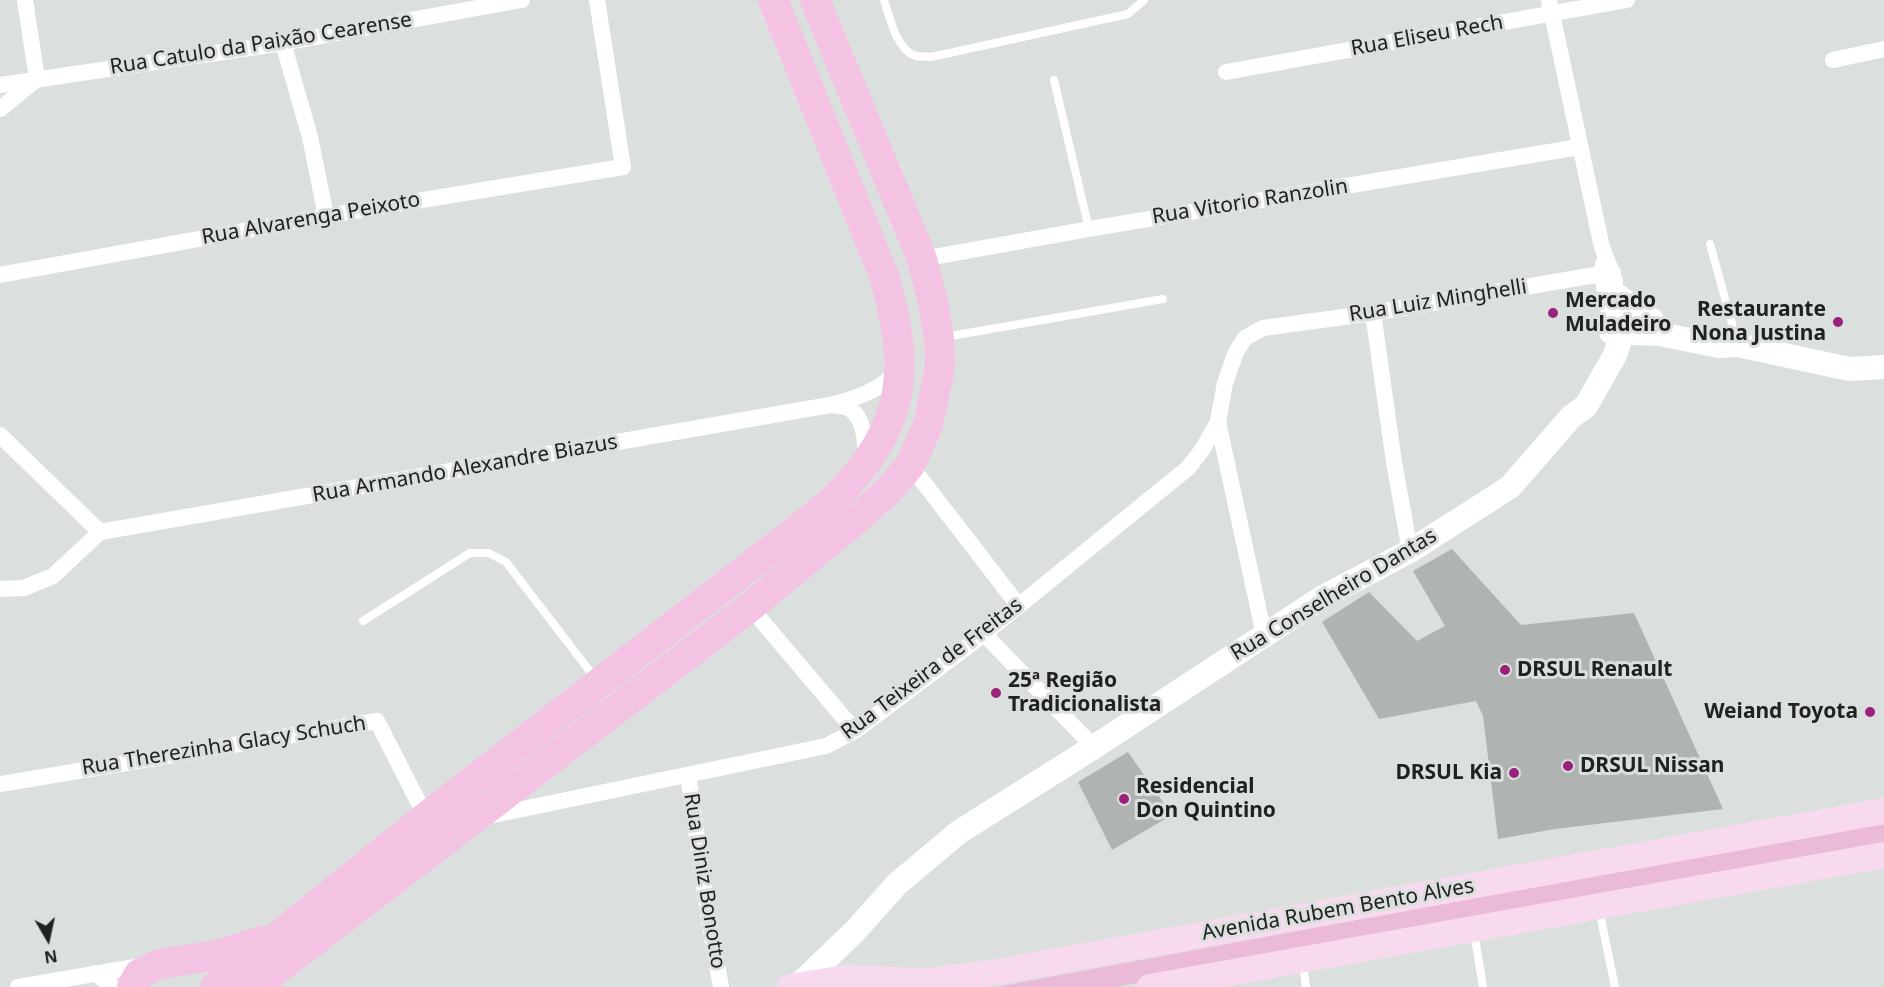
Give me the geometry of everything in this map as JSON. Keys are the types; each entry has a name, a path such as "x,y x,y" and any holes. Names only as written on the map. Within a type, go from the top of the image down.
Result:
{"highway":[{"path":"215,987 426,817 789,536 838,495 866,462 883,437 898,395 900,371 900,344 893,309 884,276 773,0"},
{"path":"254,987 750,607 865,512 889,490 910,465 930,417 940,367 939,338 933,303 922,259 814,0"},
{"path":"132,987 139,974 160,963 217,955 283,931"}],"main road":[{"name":"Avenida Rubem Bento Alves","path":"795,986 851,976 928,981 991,973 1884,811"},
{"name":"Avenida Rubem Bento Alves","path":"1150,987 1884,855"}],"street":[{"path":"0,110 37,79 25,0"},
{"name":"Rua Catulo da Paixão Cearense","path":"0,85 283,43 522,0"},
{"name":"Rua Alvarenga Peixoto","path":"0,275 326,216 623,167 597,0"},
{"name":"Rua Eliseu Rech","path":"1226,72 1550,7 1627,0"},
{"path":"1550,7 1617,320"},
{"path":"283,43 310,137 326,216"},
{"path":"1833,60 1884,49"},
{"name":"Rua Vitorio Ranzolin","path":"922,259 1579,147"},
{"path":"1607,273 1617,320"},
{"name":"Rua Luiz Minghelli","path":"1263,328 1373,313 1607,273"},
{"path":"1373,313 1394,462 1410,551"},
{"path":"1617,320 1656,327"},
{"path":"1617,320 1721,334 1738,345 1849,369 1884,367"},
{"name":"Rua Conselheiro Dantas","path":"795,986 855,931 897,884 959,832 1094,747 1323,597 1410,551 1510,487 1571,417 1586,406 1615,355 1617,320"},
{"name":"Rua Conselheiro Dantas","path":"1571,417 1575,402 1604,352 1617,320"},
{"path":"1615,355 1656,327"},
{"name":"Rua Teixeira de Freitas","path":"474,819 826,746 855,731 984,634 1188,468 1202,450 1218,422 1225,383 1236,352 1245,338 1263,328"},
{"name":"Rua Armando Alexandre Biazus","path":"100,532 830,405 876,390 900,371"},
{"path":"830,405 849,408 858,418 866,445 866,462"},
{"path":"1218,422 1264,635"},
{"path":"0,435 100,532 53,576 24,588 0,589"},
{"path":"910,465 1018,605"},
{"path":"750,607 855,731"},
{"path":"984,634 1094,747"},
{"name":"Rua Therezinha Glacy Schuch","path":"0,784 377,721 426,817"},
{"name":"Rua Diniz Bonotto","path":"688,775 721,987"},
{"path":"851,976 855,931"},
{"path":"18,987 160,963"},
{"path":"96,973 113,987"}],"lane":[{"path":"884,0 897,37 905,48 914,55 931,57 1128,14 1144,0"},
{"path":"1054,80 1089,229"},
{"path":"1710,244 1738,345"},
{"path":"939,338 1163,299"},
{"path":"363,621 470,553 489,553 506,562 599,683"},
{"path":"1598,906 1616,987"},
{"path":"1473,928 1483,987"},
{"path":"1302,959 1306,987"}],"shaded area":[{"path":"1884,822 1884,844 1115,987 996,987"}],"building":[{"name":"DRSUL Renault","path":"1452,549 1521,625 1634,613 1723,809 1555,829 1498,839 1483,716 1476,701 1379,719 1322,622 1369,592 1417,641 1445,626 1413,571"},
{"name":"Residencial Don Quintino","path":"1128,752 1172,815 1112,850 1078,782"}],"place":[{"name":"Mercado Muladeiro","path":"1553,313"},
{"name":"Restaurante Nona Justina","path":"1838,322"},
{"name":"DRSUL Renault","path":"1505,670"},
{"name":"25ª Região Tradicionalista","path":"996,693"},
{"name":"Weiand Toyota","path":"1870,712"},
{"name":"DRSUL Nissan","path":"1568,766"},
{"name":"DRSUL Kia","path":"1514,773"},
{"name":"Residencial Don Quintino","path":"1124,799"}]}
